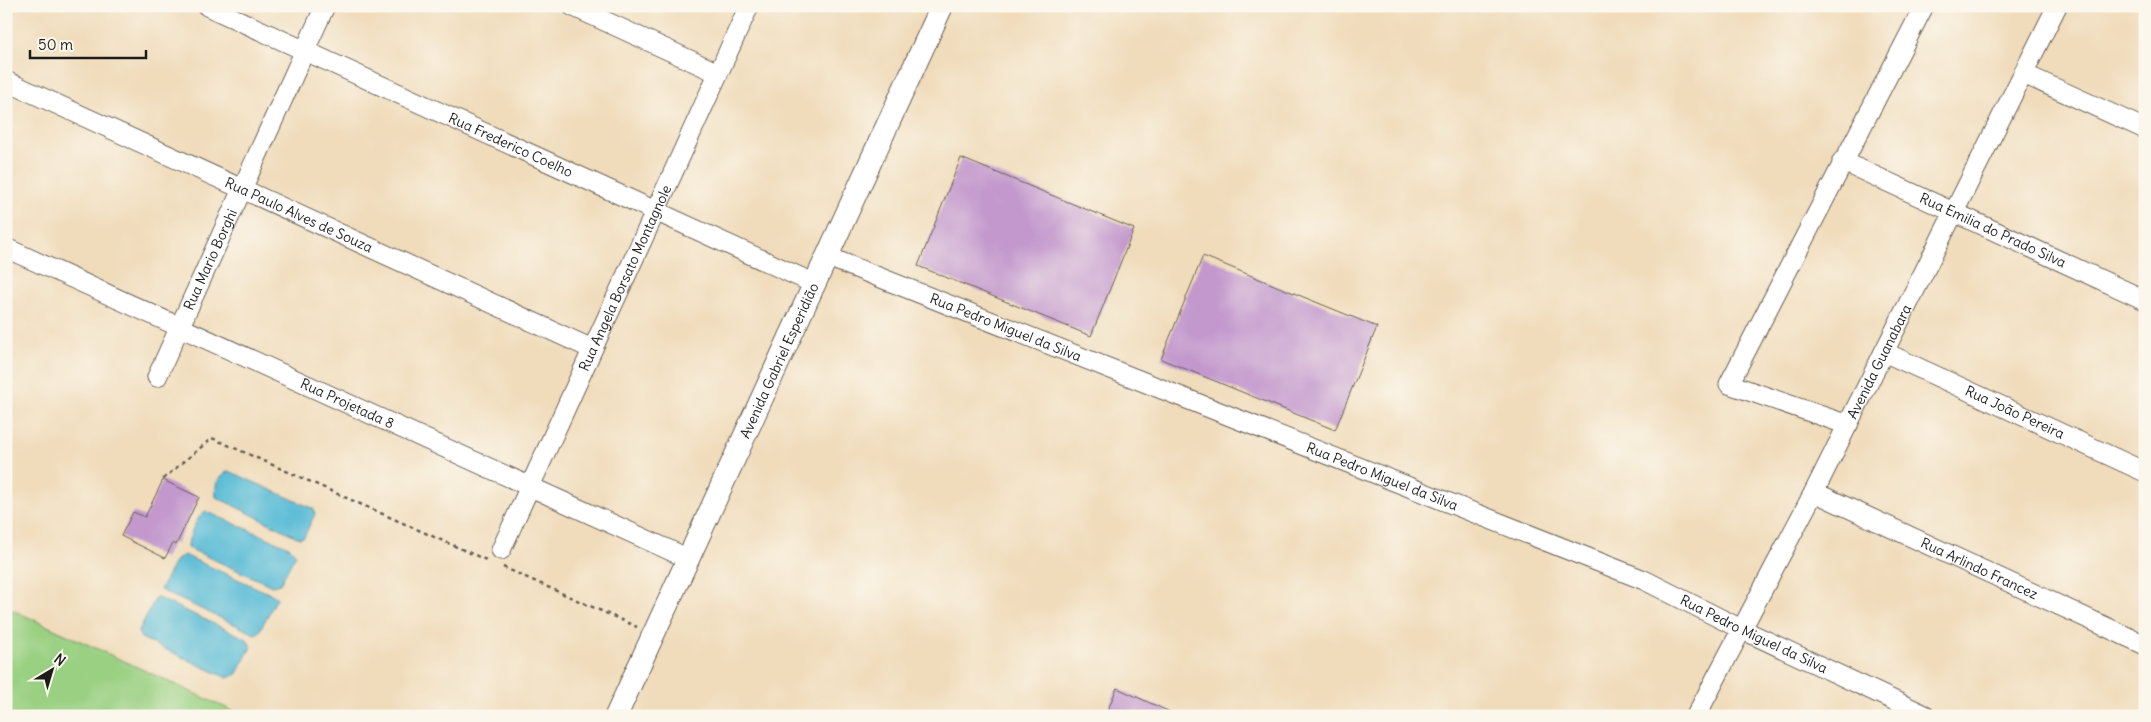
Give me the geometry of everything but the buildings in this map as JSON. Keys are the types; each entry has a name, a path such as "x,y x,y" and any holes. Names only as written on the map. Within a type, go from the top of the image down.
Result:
{"main road":[{"name":"Avenida Gabriel Esperidião","path":"616,716 828,257 940,7"}],"street":[{"name":"Rua Frederico Coelho","path":"207,6 815,284"},
{"name":"Rua Mario Borghi","path":"157,377 326,6"},
{"path":"572,6 718,73"},
{"name":"Rua Angela Borsato Montagnole","path":"498,559 749,6"},
{"path":"1848,425 1729,384 1842,161 1924,6"},
{"name":"Avenida Guanabara","path":"1696,716 1814,492 2057,6"},
{"path":"2024,74 2145,128"},
{"name":"Rua Paulo Alves de Souza","path":"6,81 592,349"},
{"name":"Rua Emilia do Prado Silva","path":"1842,161 2145,300"},
{"name":"Rua Projetada 8","path":"6,248 689,559"},
{"name":"Rua Pedro Miguel da Silva","path":"828,257 1644,580 1740,630 1927,716"},
{"name":"Rua João Pereira","path":"1884,352 2145,472"},
{"name":"Rua Arlindo Francez","path":"1814,492 2145,645"}],"path":[{"path":"163,479 212,438 498,559 654,634"}],"green space":[{"path":"6,607 244,716 6,716"}],"water":[{"path":"229,471 314,509 315,514 304,537 299,538 216,497 217,482"},
{"path":"205,511 289,547 296,554 280,584 272,586 188,548 193,528"},
{"path":"184,555 277,598 259,632 255,634 160,590 176,560"},
{"path":"156,597 247,639 251,647 236,675 227,678 141,638 138,632"}]}
